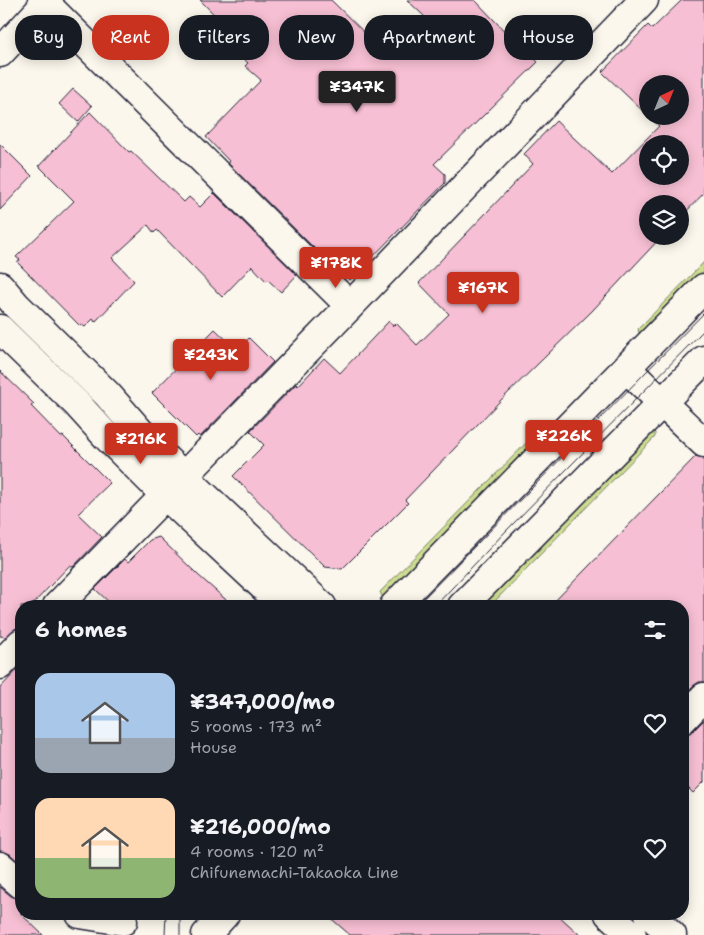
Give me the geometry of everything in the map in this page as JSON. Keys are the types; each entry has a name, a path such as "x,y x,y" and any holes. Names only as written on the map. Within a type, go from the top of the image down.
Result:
{"street":[{"path":"63,600 350,306 644,0"},
{"path":"0,54 45,1 350,306"},
{"path":"0,286 16,305 107,394 154,449 175,486 279,600"},
{"path":"400,600 704,288"},
{"path":"0,329 78,404 107,437 175,486 315,600"},
{"path":"468,600 704,360"},
{"path":"626,368 704,444"},
{"path":"0,665 15,649"},
{"path":"689,713 704,697"},
{"path":"0,866 15,879"},
{"path":"111,920 126,923"},
{"path":"206,935 220,920"},
{"path":"616,920 632,935"},
{"path":"656,920 672,935"}],"green space":[{"path":"704,262 704,273 644,334 639,333 638,329"},
{"path":"539,430 543,431 544,435 383,598 380,592"},
{"path":"653,431 655,433 655,437 496,600 485,600"}],"building":[{"path":"200,0 331,0 346,15 279,15 279,60 354,60 354,23 364,32 364,60 494,60 494,20 504,31 504,60 536,60 538,62 434,164 445,174 445,183 350,280 320,250 318,252 228,163 229,161 206,137 261,80 245,66 248,63 245,60 269,60 269,15 215,15"},
{"path":"407,0 475,0 489,15 423,15"},
{"path":"682,0 704,0 704,193 689,209 689,195 639,195 639,245 654,245 592,311 501,400 405,500 408,503 342,569 325,567 233,476 264,445 250,431 296,384 298,386 324,358 340,373 389,321 393,326 396,323 417,345 449,314 419,283 533,164 524,154 556,121 612,174 639,146 639,185 689,185 689,135 650,135 658,125 689,125 689,75 639,75 639,107 602,72 648,25 652,29"},
{"path":"73,89 92,106 78,122 59,104"},
{"path":"90,112 129,152 131,151 184,202 189,197 200,207 214,193 297,275 281,292 268,280 266,281 252,266 222,297 157,230 154,233 148,225 112,258 134,281 95,322 93,319 85,327 80,326 17,262 20,260 16,257 74,201 39,166"},
{"path":"0,144 32,176 0,210"},
{"path":"215,329 237,350 249,338 273,362 200,437 198,435 196,437 152,393"},
{"path":"0,371 34,404 31,406 61,437 63,436 110,483 78,514 102,537 73,567 70,565 37,600 15,600 15,629 6,637 0,636"},
{"path":"696,456 704,458 704,682 699,682 689,690 689,600 556,600"},
{"path":"159,537 226,600 107,600 95,589 125,559 128,562 150,540"},
{"path":"15,672 15,859 10,854 0,851 0,688"},
{"path":"704,720 704,782 693,793 689,789 689,732"},
{"path":"0,887 15,897 15,920 27,920 43,935 0,935"},
{"path":"333,920 564,920 580,935 350,935"}],"tram line":[{"path":"422,600 704,313"},
{"path":"441,600 704,330"},
{"path":"165,935 166,920"},
{"path":"180,920 180,935"}]}
